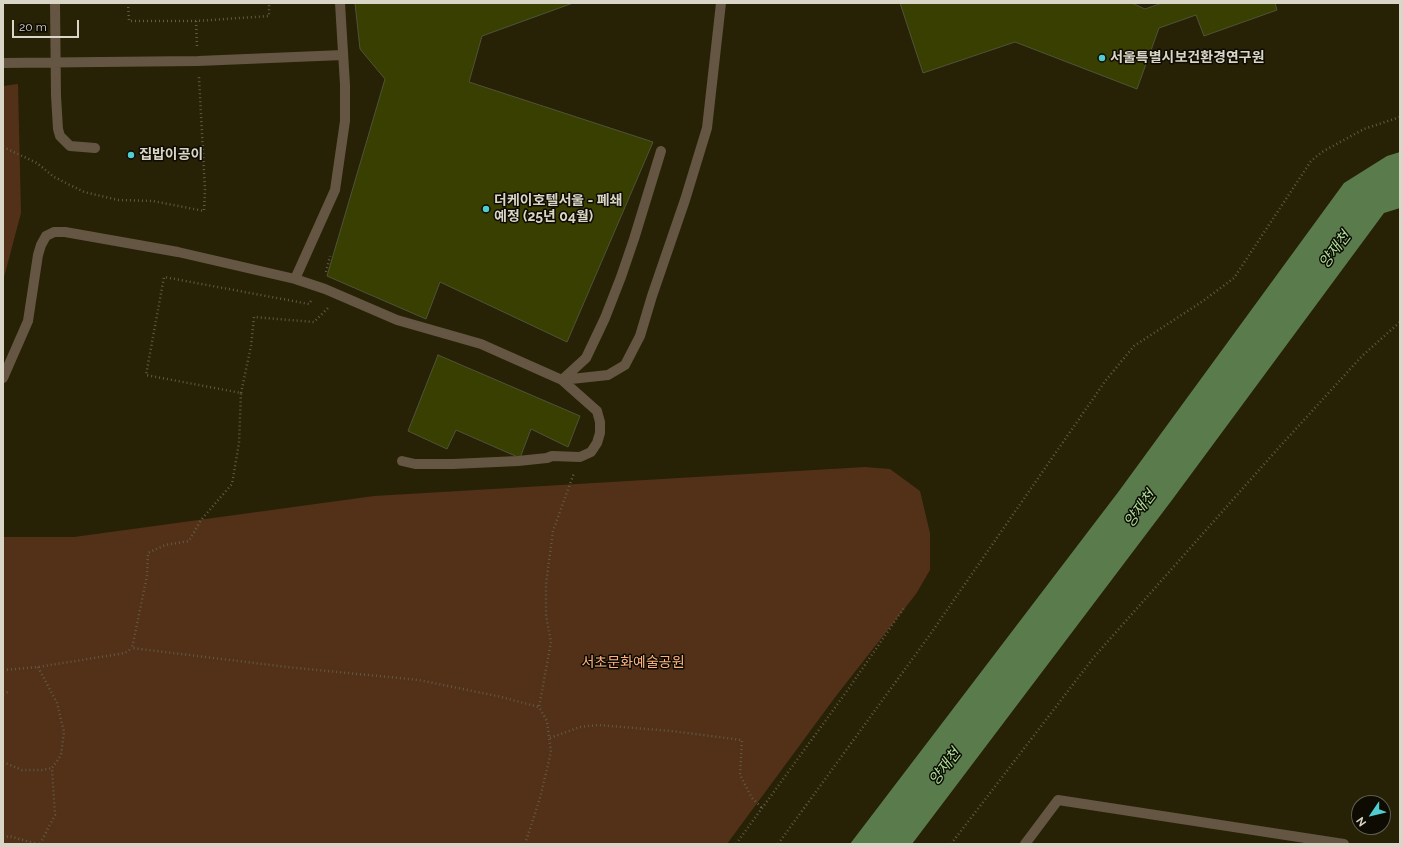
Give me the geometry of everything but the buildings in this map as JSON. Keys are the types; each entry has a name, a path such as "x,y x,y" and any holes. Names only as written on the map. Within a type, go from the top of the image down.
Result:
{"street":[{"path":"54,3 56,96 60,136 70,146 95,148"},
{"path":"295,279 335,190 345,121 345,85 340,3"},
{"path":"562,380 608,375 614,372 625,365 640,336 652,296 686,200 707,128 721,3"},
{"path":"3,63 56,64 198,61 343,55"},
{"path":"562,380 586,358 605,318 634,239 661,151"},
{"path":"3,378 28,321 38,255 41,245 46,236 54,232 65,232 178,252 295,279 325,289 397,320 481,344 562,380 597,412 600,422 600,433 597,444 591,452 580,457 552,456 547,458 518,461 453,464 415,464 402,461"},
{"path":"1025,844 1058,800 1344,844"}],"path":[{"path":"128,3 129,21 196,21 269,16 268,3"},
{"path":"3,147 37,163 54,177 84,192 118,200 153,201 204,211 205,190 196,21"},
{"path":"778,844 929,636 1106,380 1134,346 1234,278 1311,161 1322,152 1364,129 1400,117"},
{"path":"241,393 146,375 164,277 310,304"},
{"path":"132,648 147,576 148,554 166,545 189,540 201,520 232,484 239,444 241,393 251,346 254,317 314,322 329,307"},
{"path":"951,844 1094,657 1284,441 1362,356 1400,322"},
{"path":"525,844 540,798 551,752 547,721 539,707 551,642 546,615 546,584 553,531 580,457"},
{"path":"736,844 904,608"},
{"path":"3,670 38,667 125,653 132,648 287,667 418,680 497,696 539,707"},
{"path":"3,838 9,836 39,844 55,814 52,768 61,755 64,732 57,703 38,667"},
{"path":"3,694 10,691"},
{"path":"550,738 580,727 598,725 671,731 742,740 740,775 752,798 762,808"},
{"path":"3,762 22,770 43,770 52,768"}],"green space":[{"path":"18,84 21,213 3,281 3,86"},
{"name":"서초문화예술공원","path":"865,467 890,469 920,491 930,533 930,570 916,594 836,696 727,844 3,844 3,537 74,537 374,496"}],"water":[{"name":"양재천","path":"1400,152 1400,208 1384,213 1172,500 912,844 850,844 1119,491 1344,183 1387,156"}],"place":[{"name":"서울특별시보건환경연구원","path":"1102,58"},
{"name":"집밥이공이","path":"131,155"},
{"name":"더케이호텔서울 - 폐쇄 예정 (25년 04월)","path":"486,209"}]}
